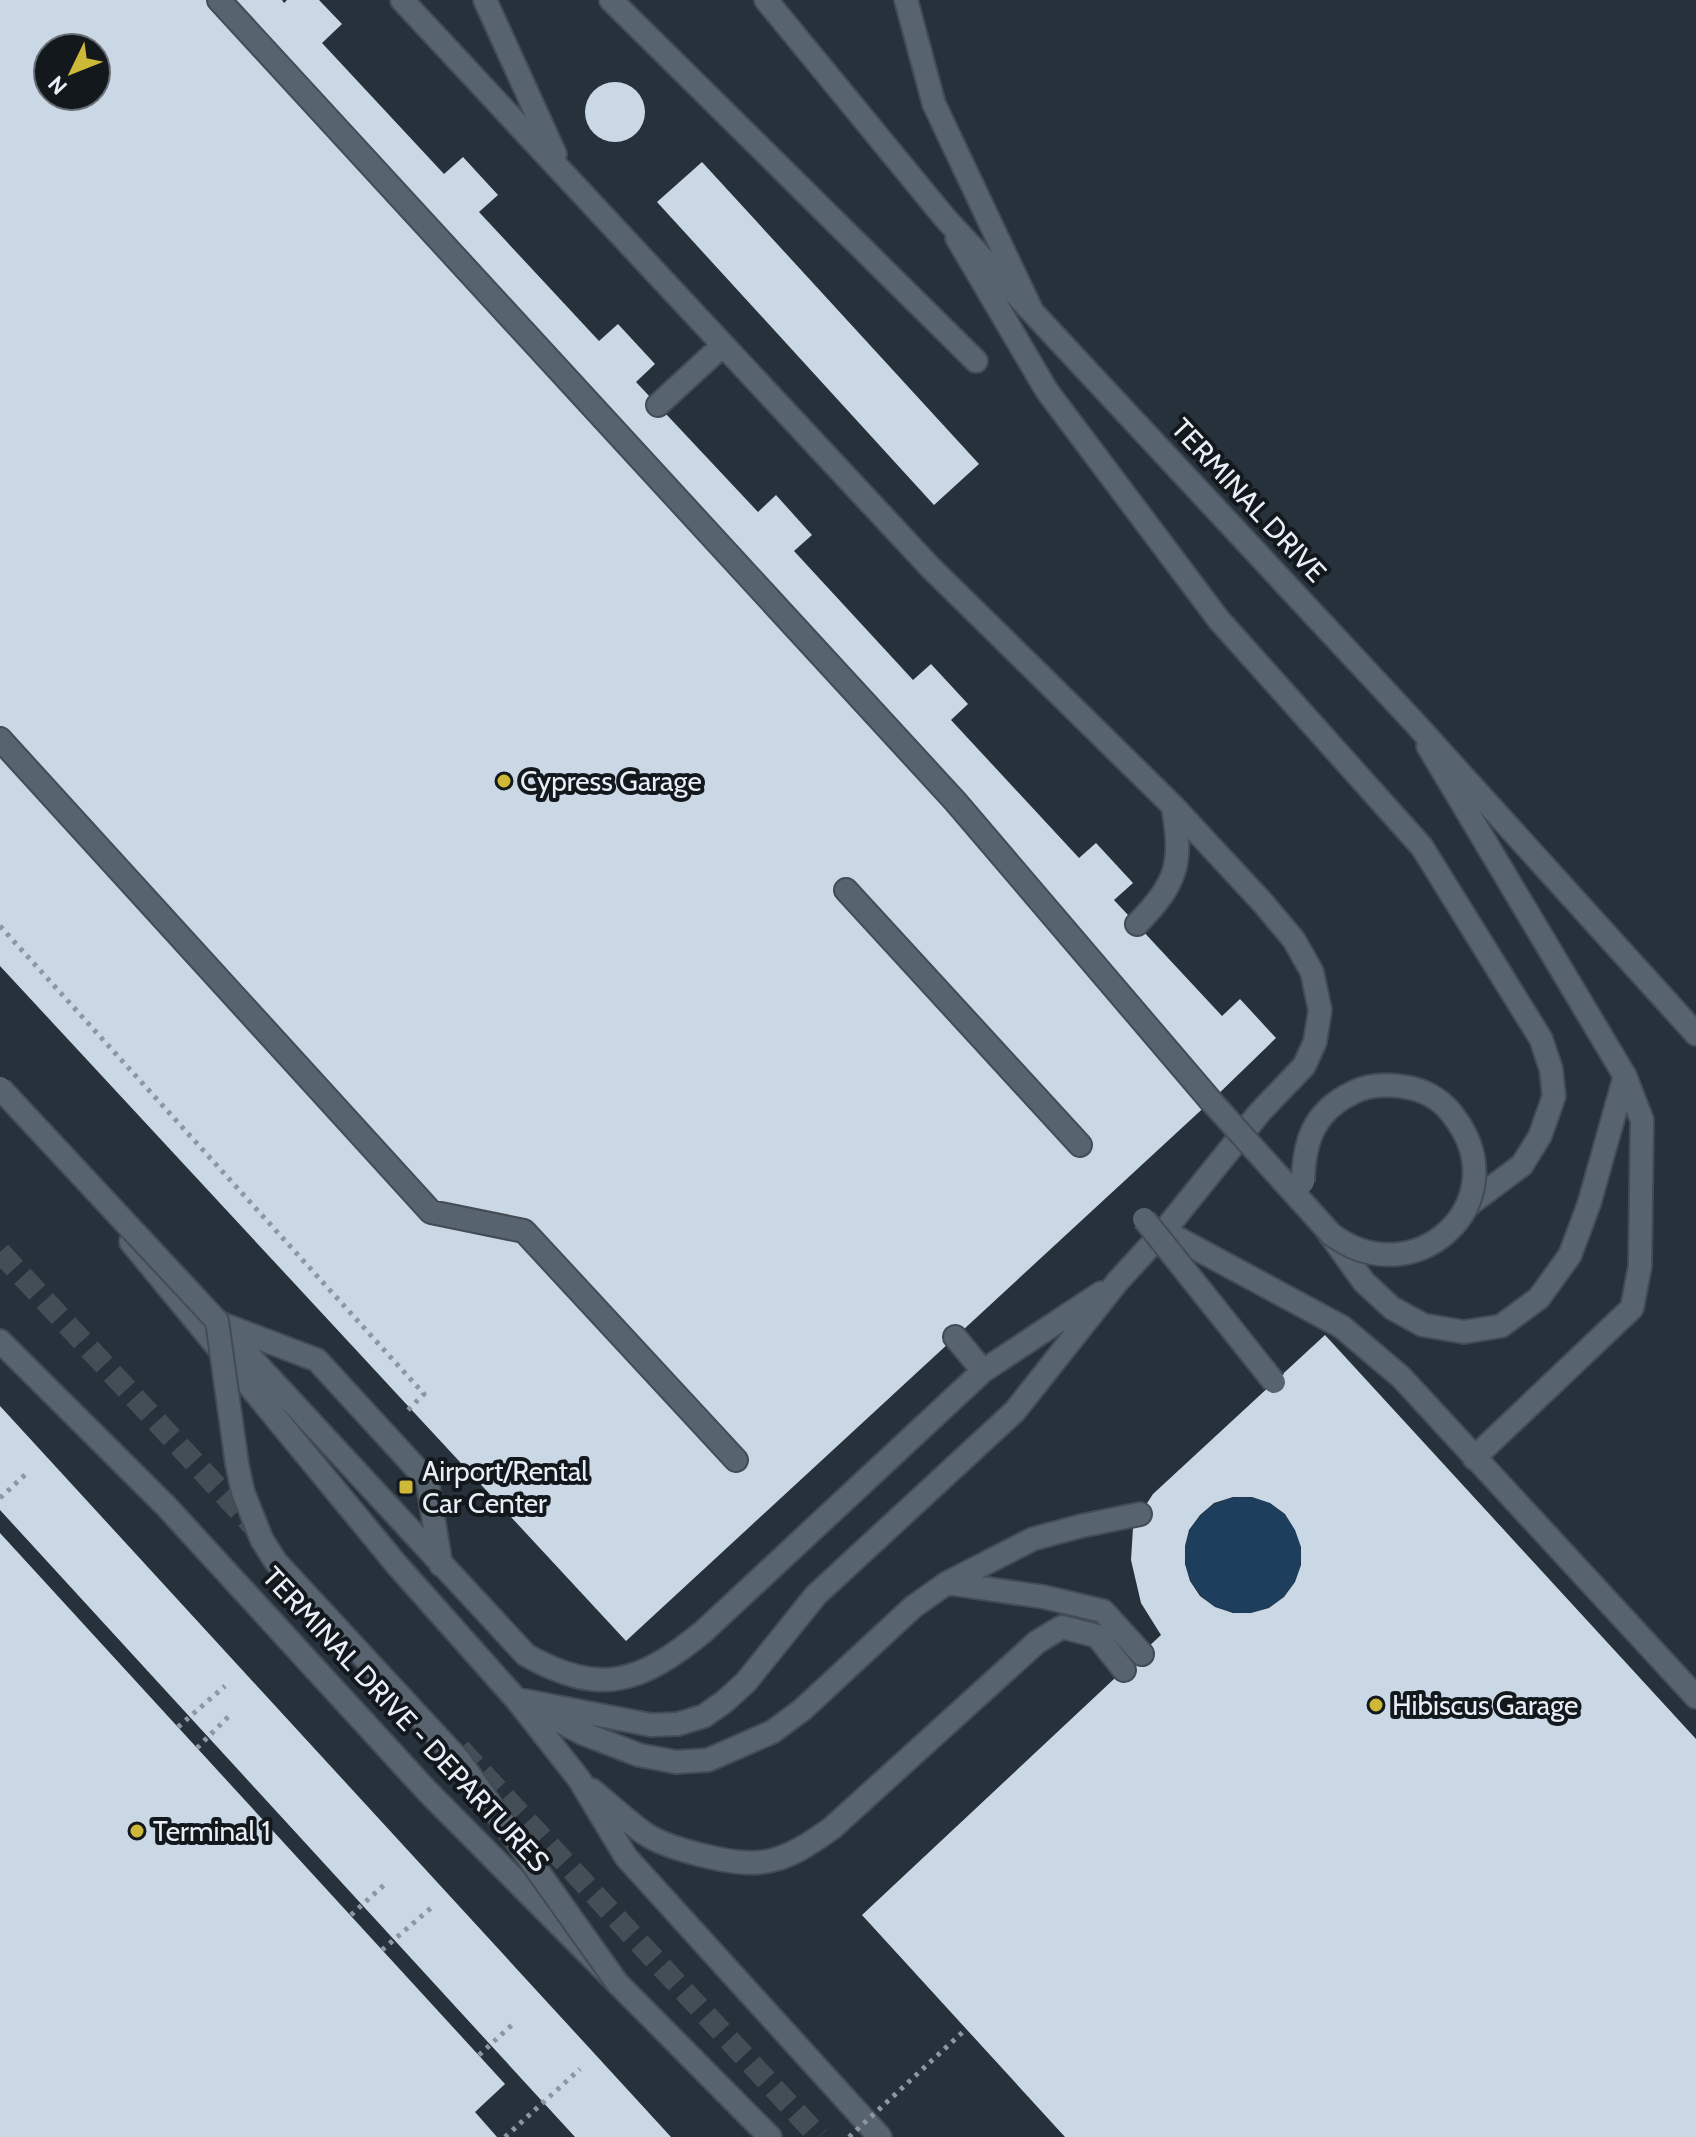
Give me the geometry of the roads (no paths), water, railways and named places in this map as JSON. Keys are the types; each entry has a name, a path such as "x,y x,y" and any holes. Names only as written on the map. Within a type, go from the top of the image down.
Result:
{"street":[{"path":"219,0 955,801 1211,1101 1331,1234 1343,1244 1372,1255 1401,1256 1430,1246 1450,1231 1467,1206 1475,1178 1472,1148 1448,1108 1422,1091 1393,1084 1363,1087 1335,1102 1315,1124 1304,1152 1303,1182 1315,1214 1332,1237 1364,1282 1392,1308 1423,1325 1464,1332 1501,1326 1539,1298 1570,1255 1589,1204 1625,1076"},
{"path":"402,0 930,567 1173,806 1294,940 1312,972 1320,1010 1315,1042 1304,1066 1260,1112 1164,1231 1118,1281 1015,1411 816,1595 746,1682 724,1702 704,1716 678,1724 651,1725 516,1699"},
{"path":"485,0 564,173"},
{"path":"611,0 976,361"},
{"name":"TERMINAL DRIVE","path":"766,0 945,218 1413,721 1696,1034"},
{"path":"906,0 934,104 1033,312"},
{"path":"945,218 1047,391 1219,620 1422,847 1541,1039 1551,1069 1554,1096 1540,1136 1522,1165 1467,1206"},
{"path":"658,405 723,345"},
{"path":"1413,721 1625,1076 1642,1120 1640,1266 1632,1308 1474,1458"},
{"path":"0,739 431,1212 524,1231 736,1460"},
{"path":"1137,924 1160,900 1171,882 1177,860 1178,838 1173,806"},
{"path":"846,890 1080,1145"},
{"path":"0,1086 526,1655 550,1669 574,1677 603,1680 628,1677 653,1668 704,1631 983,1371 1118,1281"},
{"path":"0,1086 397,1565 516,1699 579,1779 626,1857 880,2137"},
{"path":"1144,1219 1274,1382"},
{"path":"1164,1231 1342,1327 1401,1377 1696,1697"},
{"path":"217,1321 317,1360 417,1469 427,1480 441,1566"},
{"path":"217,1321 237,1464 251,1516 262,1540 276,1562 459,1760 618,1984"},
{"path":"955,1337 983,1371"},
{"name":"TERMINAL DRIVE - DEPARTURES","path":"0,1341 166,1506 427,1791 770,2137"},
{"path":"516,1699 582,1733 639,1755 676,1762 708,1760 772,1732 913,1607 947,1583 1033,1539 1140,1514"},
{"path":"947,1583 1044,1597 1103,1611 1142,1654"},
{"path":"579,1779 647,1835 682,1850 755,1864 804,1848 832,1828 1037,1642 1062,1627 1097,1636 1124,1670"}],"tunnel":[{"path":"0,1252 257,1530"},
{"path":"460,1749 819,2137"}],"place":[{"name":"Cypress Garage","path":"504,781"},
{"name":"Airport/Rental Car Center","path":"406,1487"},
{"name":"Hibiscus Garage","path":"1376,1705"},
{"name":"Terminal 1","path":"137,1831"}]}
